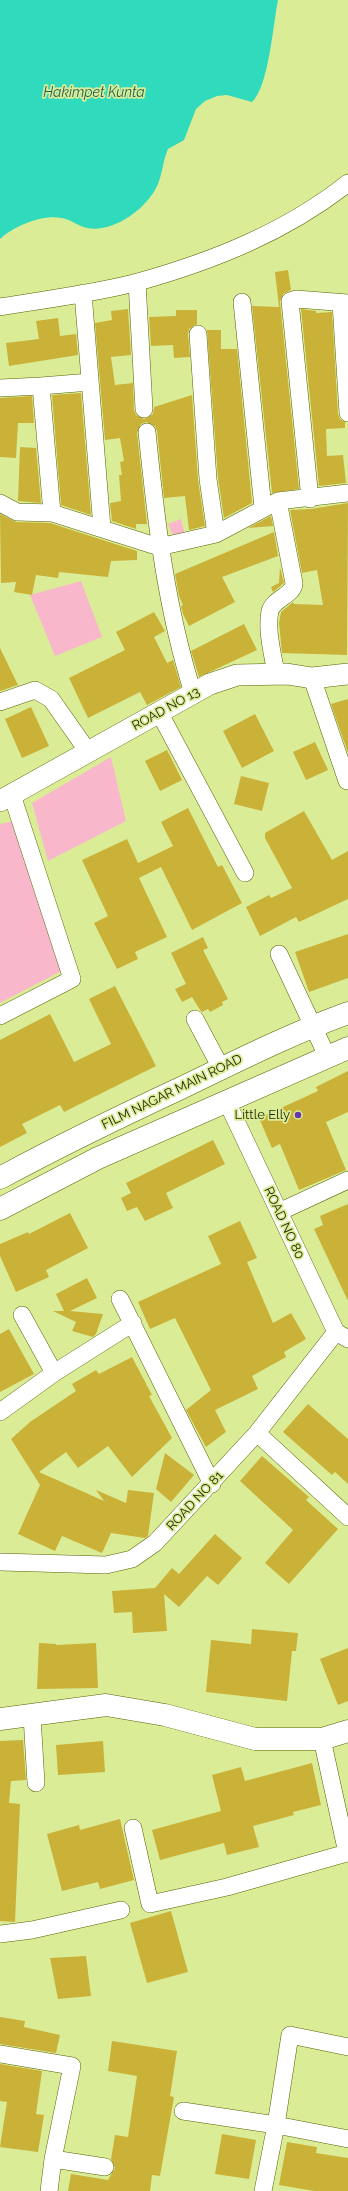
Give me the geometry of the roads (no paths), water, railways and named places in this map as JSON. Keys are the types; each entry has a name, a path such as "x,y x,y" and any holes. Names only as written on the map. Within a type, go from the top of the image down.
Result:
{"main road":[{"name":"FILM NAGAR MAIN ROAD","path":"0,1178 221,1068 312,1026 348,1013"},
{"path":"0,1209 98,1158 348,1048"},
{"path":"0,1719 32,1716 106,1705 164,1715 255,1739 322,1739 348,1731"}],"street":[{"path":"0,307 137,282 202,261 267,236 323,203 348,183"},
{"path":"137,282 144,409"},
{"path":"83,293 102,528"},
{"path":"310,498 290,302 296,300 345,303 348,413"},
{"path":"242,302 271,505 294,583 292,590 277,601 270,610 270,626 276,674"},
{"path":"198,334 208,479 216,534"},
{"path":"0,388 90,382"},
{"path":"41,386 52,513"},
{"path":"147,432 159,547 179,648 193,693"},
{"path":"0,503 17,512 52,513 159,547 216,534 271,505 348,493"},
{"name":"ROAD NO 13","path":"6,798 89,753 210,684 237,675 276,674 312,678 348,674"},
{"path":"312,678 347,781"},
{"path":"0,702 35,690 51,699 89,753"},
{"path":"159,712 245,873"},
{"path":"0,1016 72,978 6,798"},
{"path":"279,954 327,1056"},
{"path":"195,1019 221,1068"},
{"name":"ROAD NO 80","path":"227,1102 278,1212 342,1336"},
{"path":"278,1212 348,1180"},
{"path":"120,1299 212,1484"},
{"path":"22,1315 54,1373"},
{"path":"0,1412 54,1373 133,1323"},
{"name":"ROAD NO 81","path":"0,1562 106,1565 132,1559 155,1543 212,1484 342,1336"},
{"path":"256,1433 348,1517"},
{"path":"32,1716 36,1783"},
{"path":"133,1828 150,1904 227,1887 347,1853 322,1739"},
{"path":"0,1934 32,1930 121,1910"},
{"path":"263,2191 276,2125 290,2036 348,2047"},
{"path":"0,2054 72,2066 53,2159 49,2191"},
{"path":"183,2111 276,2125 348,2139"},
{"path":"53,2159 105,2167"}],"water":[{"name":"Hakimpet Kunta","path":"0,0 278,0 270,54 263,83 258,94 252,102 227,95 217,96 205,101 196,109 184,140 168,149 160,180 155,190 150,198 135,213 116,224 97,229 87,228 65,219 54,217 37,219 20,226 0,239"}],"place":[{"name":"Little Elly","path":"298,1115"}]}
